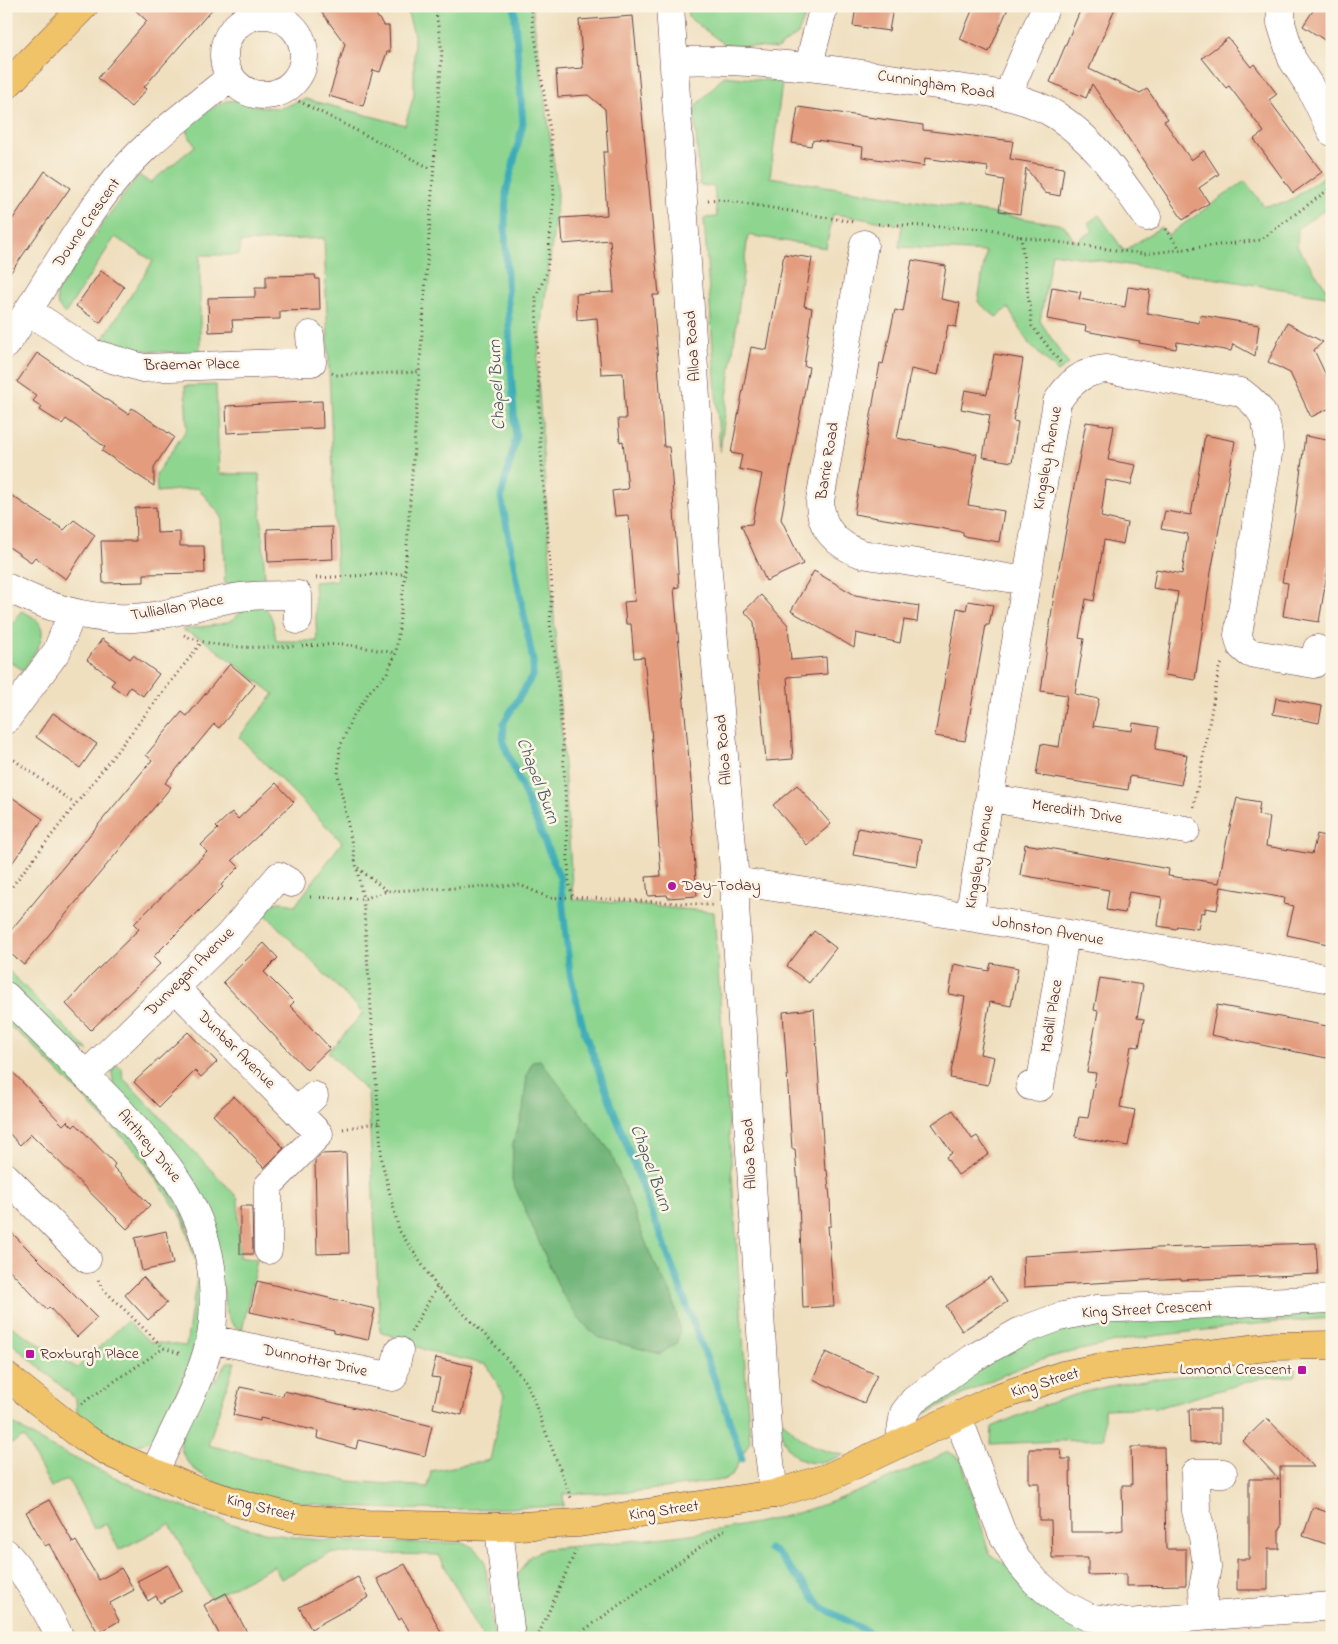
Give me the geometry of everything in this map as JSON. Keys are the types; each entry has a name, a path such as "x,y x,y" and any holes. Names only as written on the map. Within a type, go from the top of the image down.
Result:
{"main road":[{"path":"6,86 84,6"},
{"name":"King Street","path":"6,1376 84,1438 116,1456 154,1473 245,1506 295,1518 367,1524 499,1527 579,1522 774,1494 829,1476 957,1415 1028,1386 1102,1367 1275,1346 1332,1345"}],"street":[{"name":"Alloa Road","path":"670,6 706,550 735,893 768,1445 774,1494"},
{"path":"810,66 824,6"},
{"path":"1010,96 1014,79 1046,6"},
{"path":"1281,6 1281,23 1292,59 1308,85 1332,132"},
{"path":"259,14 276,16 290,24 300,36 305,52 302,68 294,82 281,92 267,95 253,94 240,87 231,77 225,62 225,46 232,31 244,20 259,14"},
{"name":"Cunningham Road","path":"675,61 707,60 810,66 1010,96 1056,116 1086,138 1108,161 1147,217"},
{"name":"Doune Crescent","path":"6,345 96,206 124,170 146,147 231,77"},
{"name":"Barrie Road","path":"866,230 820,501 820,514 826,528 836,540 849,550 862,554 1026,581"},
{"name":"Braemar Place","path":"29,311 92,353 143,368 312,362"},
{"path":"310,335 312,362"},
{"name":"Kingsley Avenue","path":"970,917 1056,402 1074,380 1094,370 1106,368 1241,392 1264,413 1269,428 1269,448 1238,635 1240,646"},
{"name":"Tulliallan Place","path":"6,587 39,603 72,613 110,618 145,618 236,597 298,607"},
{"path":"6,720 57,651 67,631 72,613"},
{"path":"1240,646 1249,652 1314,664 1317,649"},
{"name":"Meredith Drive","path":"990,798 1173,822"},
{"name":"Dunvegan Avenue","path":"86,1075 229,935 279,876 291,883"},
{"name":"Johnston Avenue","path":"735,893 970,917 1065,935 1332,979"},
{"name":"Madill Place","path":"1030,1086 1040,1088 1065,935"},
{"name":"Dunbar Avenue","path":"175,988 305,1104 318,1134"},
{"name":"Airthrey Drive","path":"6,996 86,1075 157,1150 176,1176 193,1205 203,1232 212,1270 214,1299 207,1350 154,1473"},
{"path":"268,1250 268,1186 318,1134"},
{"path":"6,1177 87,1259"},
{"name":"King Street Crescent","path":"899,1444 904,1413 914,1400 973,1358 1021,1331 1059,1317 1097,1309 1332,1299"},
{"name":"Dunnottar Drive","path":"207,1350 393,1377 400,1351"},
{"path":"957,1415 1002,1533 1017,1560 1036,1582 1061,1603 1088,1617 1128,1623 1332,1606"},
{"path":"1204,1616 1203,1588 1207,1567 1204,1537 1196,1511 1195,1474 1223,1473"},
{"path":"499,1527 511,1638"},
{"path":"6,1553 24,1572 46,1606 60,1638"}],"path":[{"path":"435,6 442,52 432,169 405,573 396,653 387,673 369,692 351,720 340,747 338,775 363,899 382,1162 399,1230 437,1287 494,1344 527,1383 563,1472 579,1522 577,1552 537,1638"},
{"path":"530,6 551,137 554,194 547,272 536,297 540,440 552,588 550,624 555,655 563,744 568,884 573,896"},
{"path":"281,92 432,169"},
{"path":"684,202 720,199 866,230 991,229 1021,237 1144,254 1260,240 1332,187"},
{"path":"1021,237 1032,326 1074,380"},
{"path":"312,362 336,375 419,372"},
{"path":"298,607 310,579 405,573"},
{"path":"145,618 201,643 271,648 342,644 396,653"},
{"path":"6,894 201,643"},
{"path":"1173,822 1192,820 1219,669 1221,662 1240,646"},
{"path":"6,754 75,804"},
{"path":"358,868 387,891"},
{"path":"291,883 304,897 363,899 387,891 520,885 550,898 735,893"},
{"path":"318,1134 379,1122"},
{"path":"87,1259 102,1288 164,1348"},
{"path":"400,1351 437,1287"},
{"path":"59,1418 164,1348 207,1350"},
{"path":"573,1638 734,1523"}],"green space":[{"path":"406,6 532,6 558,194 537,364 573,899 714,912 750,1441 732,1475 723,1480 642,1491 563,1494 564,1506 419,1509 354,1507 293,1502 239,1491 200,1473 181,1448 185,1422 207,1378 215,1382 227,1362 235,1362 208,1445 349,1481 428,1487 431,1471 490,1460 504,1395 487,1365 425,1350 380,1331 368,1093 328,1052 363,1013 262,911 278,902 295,906 342,842 239,737 274,694 201,638 182,630 227,622 247,607 257,605 267,610 273,622 276,641 317,641 314,582 337,580 324,238 241,242 239,255 200,255 200,353 139,349 115,344 103,339 153,261 115,237 65,314 58,306 56,294 107,217 139,175 150,183 195,146 185,129 207,111 226,101 242,100 260,107 281,108 305,99 405,125 414,95 414,35"},
{"path":"687,6 806,6 808,9 798,34 777,49 724,44 688,17"},
{"path":"724,76 782,82 770,177 1064,225 1075,242 1093,231 1088,223 1099,215 1124,251 1161,227 1168,235 1245,181 1264,206 1287,203 1329,172 1332,176 1332,205 1298,228 1297,246 1332,297 1052,253 1040,321 1068,364 1058,372 1029,344 1008,308 996,317 978,302 986,252 899,247 902,225 833,214 826,248 748,235 720,452 704,218 717,217 714,187 700,185 694,108"},
{"path":"216,385 219,474 259,474 265,579 225,584 222,517 198,488 157,492 156,474 187,429 185,386"},
{"path":"21,611 39,623 42,630 39,645 23,670 6,659 6,634"},
{"path":"6,968 89,1051 68,1045 6,981"},
{"path":"6,1011 142,1146 178,1197 204,1283 196,1350 158,1435 147,1442 136,1445 125,1444 105,1435 86,1420 77,1412 76,1399 6,1338 6,1323 77,1368 127,1321 150,1342 186,1346 198,1270 183,1219 139,1154 28,1041 6,1023"},
{"path":"540,1060 610,1151 653,1261 672,1295 680,1331 677,1343 660,1354 597,1337 579,1319 561,1292 512,1180 513,1143 523,1111 527,1074 533,1061"},
{"path":"115,1064 122,1069 123,1078 238,1198 239,1257 257,1260 242,1331 229,1319 224,1293 114,1087 112,1074"},
{"path":"1332,1308 1332,1318 1256,1324 1129,1339 1041,1359 994,1379 922,1415 918,1407 995,1352 1067,1320"},
{"path":"1295,1369 1295,1376 1262,1378 1161,1407 1104,1409 1104,1439 991,1444 992,1427 1056,1401 1096,1389 1170,1377"},
{"path":"6,1418 52,1447 123,1481 188,1509 233,1524 279,1535 325,1540 464,1543 479,1552 485,1561 494,1638 483,1638 439,1555 330,1553 281,1579 274,1566 210,1599 170,1524 119,1550 106,1524 94,1529 68,1479 51,1487 24,1437 9,1445 6,1441"},
{"path":"778,1422 784,1422 797,1435 818,1448 844,1455 819,1462 800,1460 787,1446"},
{"path":"948,1452 961,1459 990,1555 1017,1571 1044,1592 1092,1638 524,1638 516,1577 530,1556 545,1549 696,1533 786,1516 848,1495"}],"building":[{"path":"131,6 215,6 144,87 147,89 131,107 98,78 147,21"},
{"path":"317,6 370,6 384,26 389,26 390,52 387,52 380,72 373,70 363,106 329,96 345,44"},
{"path":"856,6 893,8 889,31 853,26"},
{"path":"974,6 1009,6 989,52 960,39"},
{"path":"1082,6 1116,6 1089,69 1140,93 1147,89 1168,119 1164,121 1191,160 1204,151 1219,174 1199,188 1209,203 1183,220 1092,84 1086,98 1050,82"},
{"path":"1316,6 1332,6 1332,45 1303,26"},
{"path":"633,16 659,295 653,295 664,447 669,447 672,479 679,587 674,588 692,794 690,795 697,896 668,898 667,895 648,896 646,877 661,876 651,728 644,657 634,658 631,624 626,624 624,602 635,601 628,515 615,516 612,491 628,489 623,441 620,442 618,419 626,419 623,373 601,374 597,318 577,320 576,294 614,292 610,240 563,244 561,218 607,215 603,152 608,152 605,109 588,95 558,97 556,70 583,68 579,20"},
{"path":"1228,38 1251,67 1254,64 1277,94 1269,100 1322,172 1293,193 1254,139 1264,132 1229,86 1226,88 1202,58"},
{"path":"798,107 923,125 923,130 1013,141 1010,159 1064,168 1060,196 1045,193 1026,168 1020,214 999,211 1004,180 987,177 988,167 925,158 924,166 862,157 863,147 816,140 812,141 811,146 792,143"},
{"path":"45,171 70,188 6,279 6,229"},
{"path":"784,254 812,258 804,306 812,308 804,366 809,367 781,519 803,564 766,581 741,525 752,524 762,474 739,469 742,455 731,453 751,347 767,350"},
{"path":"912,260 946,266 941,299 960,303 956,327 948,325 938,375 911,369 897,438 977,454 968,505 1004,511 999,542 963,536 963,532 854,514 880,363 883,364 895,310 903,312"},
{"path":"101,271 124,287 100,323 76,306"},
{"path":"315,275 316,279 319,279 320,310 280,311 280,319 232,320 233,331 209,332 208,298 255,297 255,288 266,288 266,276"},
{"path":"1052,287 1081,292 1079,299 1125,307 1128,287 1150,290 1147,313 1199,323 1200,315 1259,325 1255,356 1233,344 1231,351 1177,342 1176,349 1085,331 1086,326 1047,319"},
{"path":"1287,323 1323,342 1314,350 1332,388 1332,407 1311,417 1290,373 1268,362"},
{"path":"37,353 128,414 132,408 174,437 154,467 154,486 102,451 105,447 66,419 62,424 40,410 42,407 33,401 37,396 17,382"},
{"path":"994,354 1023,359 1013,421 1018,422 1012,462 983,457 990,415 961,409 965,390 987,394"},
{"path":"322,401 323,428 227,433 226,406"},
{"path":"1086,422 1114,426 1108,460 1136,465 1131,485 1106,480 1101,517 1127,523 1123,544 1104,540 1094,601 1086,599 1079,638 1084,639 1075,694 1099,699 1093,726 1132,731 1133,723 1159,727 1155,749 1187,755 1181,785 1130,776 1128,790 1036,775 1041,744 1059,747 1067,695 1041,691 1054,595"},
{"path":"1205,435 1235,441 1210,578 1195,680 1165,675 1178,592 1153,588 1156,569 1182,574 1188,534 1161,529 1165,511 1191,515"},
{"path":"1305,436 1332,441 1332,568 1328,567 1319,622 1283,616 1288,583 1282,582 1295,514"},
{"path":"6,492 64,530 74,520 95,535 66,579 35,557 31,562 6,545"},
{"path":"156,507 157,533 180,532 180,546 204,546 205,573 144,574 144,582 103,583 101,541 136,541 135,508"},
{"path":"332,527 333,559 268,562 267,529"},
{"path":"814,571 855,595 919,606 917,622 904,620 900,643 856,633 854,648 791,611"},
{"path":"761,595 788,625 791,660 826,657 827,674 787,677 793,759 766,761 754,622 744,611"},
{"path":"968,601 993,605 989,625 986,625 965,741 935,736 957,608 966,610"},
{"path":"102,639 130,659 133,655 159,674 143,696 130,687 125,695 111,685 115,680 87,660"},
{"path":"230,664 255,685 219,728 214,724 165,783 171,787 24,965 6,950 6,936 152,760 146,755 182,712 187,716"},
{"path":"1276,698 1322,706 1319,723 1273,714"},
{"path":"53,713 97,744 80,768 36,737"},
{"path":"276,783 294,802 232,860 239,867 221,885 223,887 153,957 160,964 91,1030 66,1004 91,976 139,929 134,924 207,852 201,845 218,829 216,827 232,812 238,819"},
{"path":"797,785 831,824 807,845 773,805"},
{"path":"6,793 43,819 6,872"},
{"path":"1237,798 1260,802 1258,815 1270,817 1266,846 1312,854 1317,834 1332,838 1332,945 1287,935 1294,906 1284,904 1285,898 1221,887 1217,910 1205,908 1205,913 1201,912 1198,929 1177,926 1176,929 1158,926 1162,897 1129,892 1125,913 1106,910 1109,890 1020,875 1025,844 1169,869 1168,876 1219,883"},
{"path":"858,828 921,840 917,866 853,855"},
{"path":"814,931 836,948 809,983 787,966"},
{"path":"264,943 278,958 264,972 294,1002 290,1006 330,1048 307,1070 223,982"},
{"path":"991,963 1018,968 1011,1006 990,1002 980,1054 994,1057 988,1085 950,1078 965,997 949,994 954,964 989,971"},
{"path":"1100,978 1143,985 1137,1018 1144,1019 1139,1047 1131,1046 1120,1107 1135,1110 1128,1146 1075,1137 1079,1117 1088,1118 1096,1073 1087,1072 1098,1011 1094,1010"},
{"path":"1217,1005 1332,1027 1332,1059 1211,1035"},
{"path":"814,1009 825,1170 827,1170 830,1198 831,1226 828,1226 834,1306 803,1308 799,1200 795,1149 792,1149 783,1012"},
{"path":"188,1032 217,1062 201,1077 195,1071 159,1107 134,1082"},
{"path":"6,1065 63,1125 67,1121 73,1127 76,1124 115,1164 113,1167 150,1205 127,1229 31,1134 20,1145 6,1130"},
{"path":"234,1096 284,1148 264,1168 213,1115"},
{"path":"953,1110 972,1139 977,1136 989,1154 958,1175 946,1157 952,1153 932,1124"},
{"path":"346,1153 349,1253 317,1254 315,1161 321,1154"},
{"path":"240,1206 252,1206 253,1254 240,1254"},
{"path":"6,1227 97,1318 77,1337 49,1307 47,1310 6,1266"},
{"path":"166,1231 173,1264 142,1271 135,1238"},
{"path":"1316,1243 1318,1274 1181,1280 1181,1278 1024,1287 1023,1256 1157,1248"},
{"path":"143,1277 167,1303 148,1320 125,1295"},
{"path":"990,1277 1007,1302 962,1331 946,1306"},
{"path":"257,1281 375,1309 368,1340 334,1333 334,1330 250,1312"},
{"path":"826,1352 877,1375 864,1403 813,1379"},
{"path":"436,1358 473,1366 462,1415 433,1408 440,1378 431,1377"},
{"path":"240,1387 283,1396 284,1391 432,1426 425,1456 358,1440 356,1449 317,1438 318,1431 260,1418 260,1421 233,1415"},
{"path":"1189,1409 1220,1409 1220,1442 1190,1443"},
{"path":"1267,1418 1314,1467 1280,1467 1281,1528 1279,1528 1279,1549 1268,1549 1268,1590 1237,1590 1237,1559 1249,1559 1249,1479 1279,1479 1243,1441"},
{"path":"1131,1447 1164,1447 1166,1549 1186,1549 1186,1585 1126,1586 1126,1574 1088,1575 1088,1558 1052,1558 1051,1520 1039,1520 1039,1483 1029,1483 1029,1449 1061,1449 1062,1459 1070,1459 1071,1532 1109,1532 1123,1530 1122,1485 1132,1485"},
{"path":"49,1500 73,1543 76,1541 99,1580 121,1568 134,1590 110,1603 119,1621 98,1633 49,1544 45,1546 26,1512"},
{"path":"1313,1507 1332,1514 1332,1546 1303,1536"},
{"path":"405,1564 444,1638 413,1638 402,1618 399,1620 377,1579"},
{"path":"168,1565 182,1591 160,1603 156,1596 148,1601 137,1581"},
{"path":"358,1577 369,1597 311,1629 299,1607"},
{"path":"226,1593 250,1638 221,1638 204,1605"}],"waterway":[{"name":"Chapel Burn","path":"514,6 523,124 506,193 505,227 511,372 516,438 501,497 533,661 533,675 504,722 503,742 560,878 570,974 584,1031 726,1410 742,1459"},
{"name":"Chapel Burn","path":"769,1549 777,1553 823,1608 880,1638"}],"place":[{"name":"Day-Today","path":"672,886"},
{"name":"Roxburgh Place","path":"30,1354"},
{"name":"Lomond Crescent","path":"1302,1370"}]}
